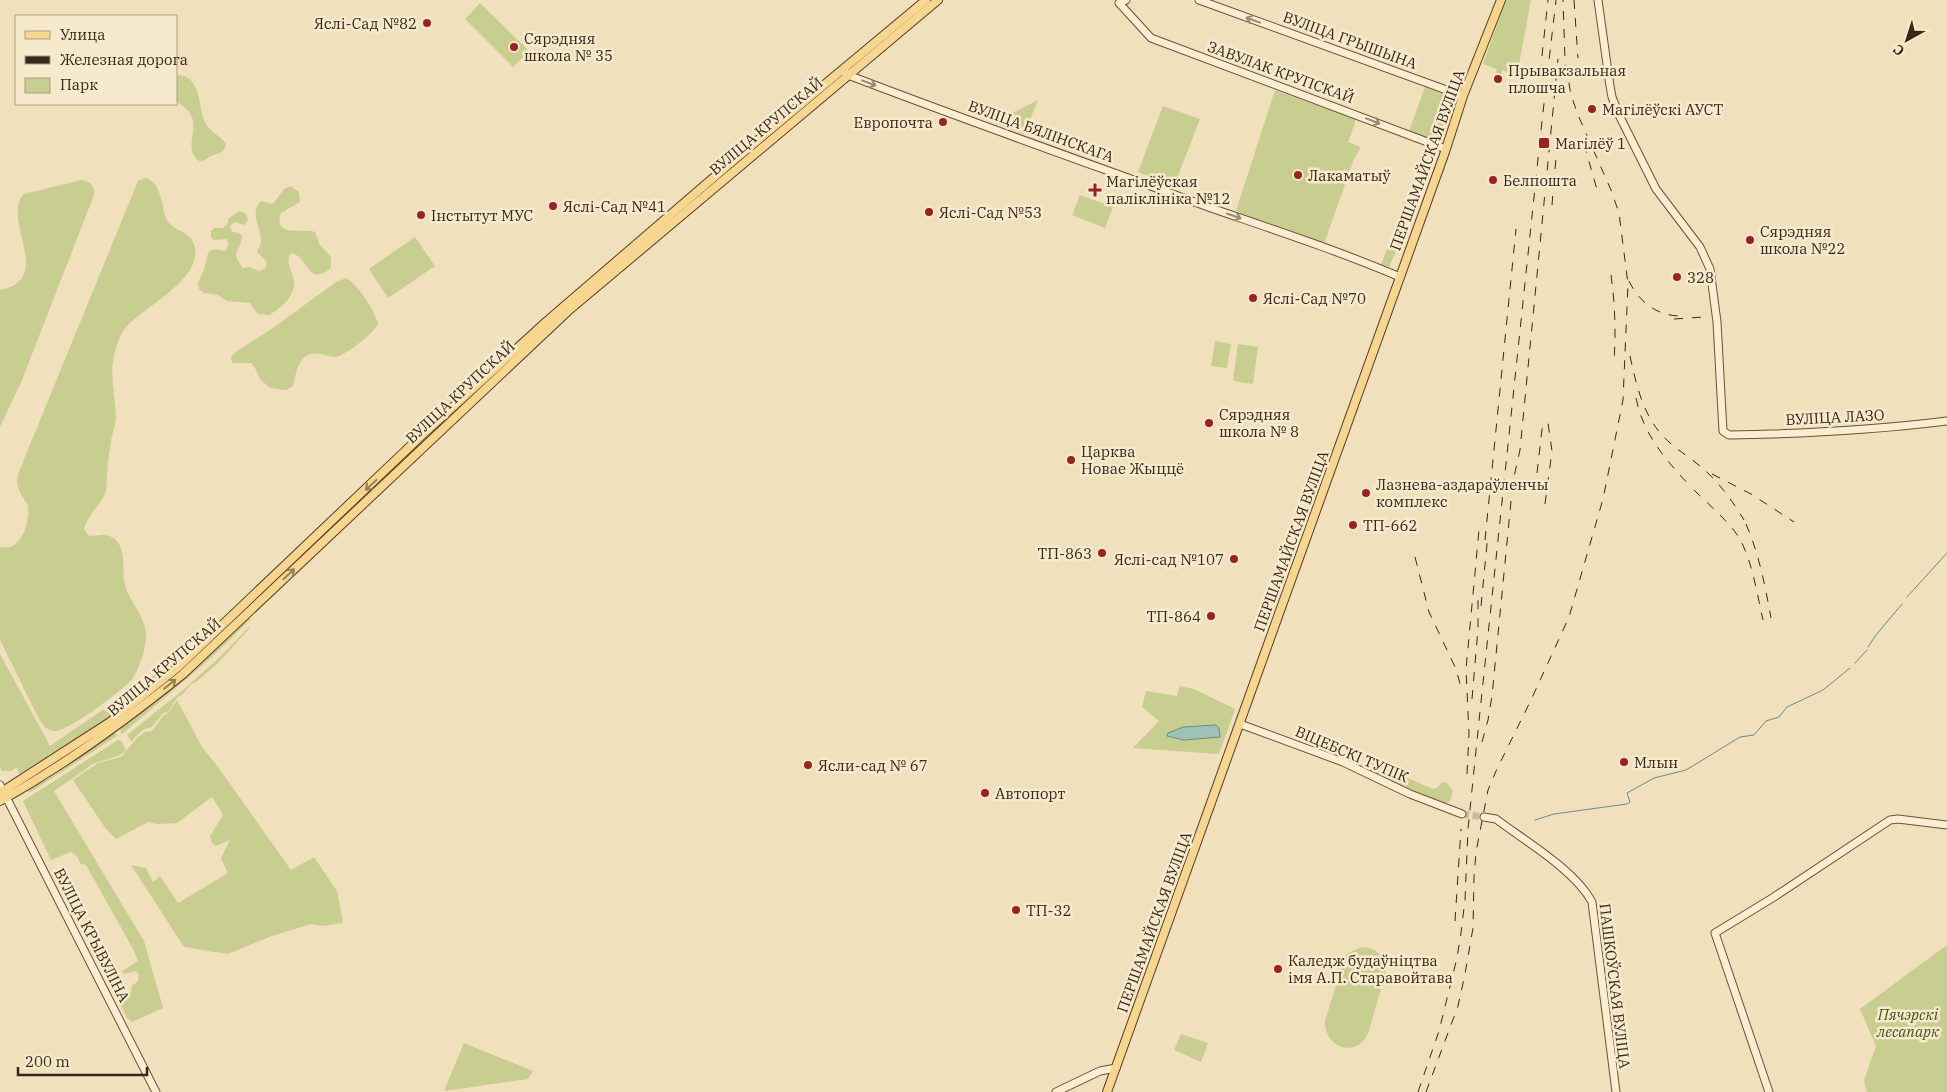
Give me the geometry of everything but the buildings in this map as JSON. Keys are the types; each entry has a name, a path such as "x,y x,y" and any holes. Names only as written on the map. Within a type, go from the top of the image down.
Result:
{"main road":[{"name":"ВУЛІЦА КРУПСКАЙ","path":"845,73 926,0"},
{"name":"ВУЛІЦА КРУПСКАЙ","path":"2,794 110,722 177,668 547,320 727,166 938,0"},
{"name":"ВУЛІЦА ГРЫШЫНА","path":"1199,0 1464,96"},
{"name":"ПЕРШАМАЙСКАЯ ВУЛІЦА","path":"1107,1092 1464,96 1501,0"},
{"name":"ВУЛІЦА ЛАЗО","path":"1598,0 1612,97 1656,189 1700,247 1710,269 1717,322 1721,427 1725,434 1830,431 1947,421"},
{"name":"ЗАВУЛАК КРУПСКАЙ","path":"1122,2 1151,38 1446,149"},
{"name":"ВУЛІЦА БЯЛІНСКАГА","path":"845,73 1400,277"},
{"name":"ВІЦЕБСКІ ТУПІК","path":"1240,724 1343,762 1410,794 1462,814"},
{"name":"ВУЛІЦА КРЫВУЛІНА","path":"2,794 156,1092"},
{"name":"ПАШКОЎСКАЯ ВУЛІЦА","path":"1484,816 1496,819 1561,868 1582,886 1592,902 1616,1092"},
{"path":"1769,1092 1715,933 1774,897 1836,854 1890,820 1898,819 1947,826"},
{"path":"1056,1092 1100,1072 1116,1068"}],"green space":[{"path":"1506,0 1531,0 1517,75 1502,70 1499,76 1496,72 1497,69 1483,64"},
{"path":"480,3 529,51 513,67 465,19"},
{"path":"178,75 187,77 192,82 196,88 206,124 226,144 218,154 203,161 199,161 192,151 193,121 191,115 178,103"},
{"path":"1425,87 1454,98 1438,143 1409,131"},
{"name":"Лакаматыў","path":"1275,90 1355,119 1348,142 1361,147 1354,159 1324,244 1236,211"},
{"path":"1038,100 1024,134 995,123 997,121"},
{"path":"1163,106 1200,119 1174,186 1138,172"},
{"path":"145,178 154,183 157,188 167,221 191,239 194,244 195,256 184,278 131,322 118,341 112,365 116,416 109,454 106,491 88,519 84,529 88,535 106,535 118,543 123,556 127,592 144,624 146,638 138,669 128,683 83,718 71,725 52,731 45,727 38,717 0,640 0,547 8,548 14,545 19,541 26,527 28,505 18,487 18,474 138,181"},
{"path":"81,180 91,184 94,189 94,195 22,380 0,427 0,290 16,284 24,274 26,262 18,218 18,205 24,194"},
{"path":"291,186 299,192 300,202 281,213 279,221 281,226 290,230 315,232 320,245 331,257 331,268 323,273 313,273 298,256 292,253 289,263 294,279 292,293 282,306 269,315 258,314 250,303 227,301 218,295 204,293 199,289 198,283 204,270 208,253 213,249 225,251 229,244 226,239 214,240 211,237 211,231 214,228 226,226 229,218 239,211 246,214 248,220 244,225 235,222 230,226 232,232 239,233 242,236 236,254 239,262 243,268 249,267 259,271 265,269 267,262 257,252 261,244 261,236 256,220 256,210 261,201 273,204 284,189"},
{"path":"1080,195 1113,207 1105,228 1072,215"},
{"path":"1404,201 1414,205 1403,235 1395,232"},
{"path":"415,237 435,266 388,298 369,269"},
{"path":"1393,239 1400,242 1389,267 1381,265 1387,249"},
{"path":"346,278 355,285 365,298 374,312 378,324 366,338 337,357 321,354 308,355 300,362 293,386 286,390 270,388 260,379 251,363 232,363 231,357 237,351 273,328 336,282"},
{"path":"1215,341 1231,344 1227,368 1211,366"},
{"path":"1238,344 1258,347 1253,384 1233,381"},
{"path":"249,618 251,619 211,658 122,734 120,730 122,726 167,690"},
{"path":"250,626 217,664 190,685 177,698 168,712 163,713 152,727 140,732 132,742 127,735 183,690 219,658"},
{"path":"0,654 50,746 161,670 180,660 106,719 70,744 19,774 17,767 11,771 2,771 0,767"},
{"path":"1180,686 1194,689 1235,709 1219,754 1133,748 1159,721 1142,707 1146,691 1177,696"},
{"path":"177,700 202,747 291,870 314,857 337,891 343,923 323,926 311,924 272,936 228,954 184,947 131,865 146,868 153,882 160,876 178,903 228,873 221,858 230,840 216,846 212,843 210,836 223,815 212,797 177,823 159,824 148,822 116,839 106,829 73,780 98,763 121,757 138,737 145,732 152,731"},
{"path":"114,733 118,735 37,788 30,792 27,791 32,786 50,778 97,743"},
{"path":"118,740 121,741 126,750 120,755 93,764 54,791 144,941 163,1008 132,1022 127,1018 114,990 116,988 125,995 131,992 132,986 138,981 139,975 136,971 124,974 122,971 138,961 133,949 86,865 81,864 76,855 71,852 51,860 23,801"},
{"path":"1367,763 1377,763 1397,768 1401,775 1433,789 1443,782 1447,783 1453,791 1450,801 1446,803 1440,802 1403,788 1370,770 1366,766"},
{"name":"Пячэрскі лесапарк","path":"1947,945 1947,1092 1867,1092 1864,1080 1876,1046 1860,1009"},
{"path":"1362,947 1376,951 1382,957 1386,971 1368,1034 1356,1046 1341,1047 1329,1038 1325,1021 1344,959 1348,953"},
{"path":"1181,1034 1208,1043 1201,1062 1174,1050"},
{"path":"464,1043 533,1071 528,1079 444,1091"}],"water":[{"path":"1216,725 1219,728 1220,737 1184,740 1167,736 1168,733 1183,727"}],"waterway":[{"path":"1907,597 1947,553"},
{"path":"1868,647 1902,604"},
{"path":"1855,663 1867,650"},
{"path":"1535,820 1554,814 1627,804 1630,802 1627,793 1654,778 1686,770 1740,737 1754,735 1766,721 1779,717 1787,707 1823,690 1850,668"}],"tunnel":[{"path":"1462,814 1484,817"}],"railway":[{"path":"1540,74 1548,0"},
{"path":"1418,1092 1439,1031 1457,958 1461,933 1465,900 1468,829 1556,0"},
{"path":"1426,1092 1458,1006 1465,974 1473,928 1476,852 1488,790 1569,617 1603,499 1623,400 1628,284 1619,213 1571,95 1565,60 1563,0"},
{"path":"1574,0 1578,58"},
{"path":"1482,742 1492,696 1513,481 1520,450 1558,59"},
{"path":"1584,144 1598,193"},
{"path":"1552,205 1556,158"},
{"path":"1485,540 1516,229"},
{"path":"1611,275 1615,318 1614,361"},
{"path":"1629,281 1638,295 1650,306 1664,313 1681,316"},
{"path":"1674,319 1704,317"},
{"path":"1630,356 1641,399 1657,429 1672,445 1700,466 1719,484 1744,520"},
{"path":"1636,398 1644,423 1656,445 1690,486"},
{"path":"1537,473 1543,421"},
{"path":"1545,504 1552,451 1548,423"},
{"path":"1712,474 1751,494 1794,522"},
{"path":"1694,490 1726,521 1741,541 1752,570 1763,620"},
{"path":"1746,524 1758,558 1771,618"},
{"path":"1467,774 1469,734 1466,669 1479,530"},
{"path":"1481,606 1488,534"},
{"path":"1415,557 1429,612 1456,669 1462,691"},
{"path":"1472,699 1478,629 1478,600"},
{"path":"1455,921 1461,829"}],"place":[{"name":"Яслі-Сад №82","path":"427,23"},
{"name":"Сярэдняя школа № 35","path":"514,47"},
{"name":"Прывакзальная плошча","path":"1498,79"},
{"name":"Магілёўскі АУСТ","path":"1592,109"},
{"name":"Европочта","path":"943,122"},
{"name":"Магілёў 1","path":"1544,143"},
{"name":"Лакаматыў","path":"1298,175"},
{"name":"Белпошта","path":"1493,180"},
{"name":"Магілёўская паліклініка №12","path":"1095,190"},
{"name":"Яслі-Сад №41","path":"553,206"},
{"name":"Яслі-Сад №53","path":"929,212"},
{"name":"Інстытут МУС","path":"421,215"},
{"name":"Сярэдняя школа №22","path":"1750,240"},
{"name":"328","path":"1677,277"},
{"name":"Яслі-Сад №70","path":"1253,298"},
{"name":"Сярэдняя школа № 8","path":"1209,423"},
{"name":"Царква Новае Жыццё","path":"1071,460"},
{"name":"Лазнева-аздараўленчы комплекс","path":"1366,493"},
{"name":"ТП-662","path":"1353,525"},
{"name":"ТП-863","path":"1102,553"},
{"name":"Яслі-сад №107","path":"1234,559"},
{"name":"ТП-864","path":"1211,616"},
{"name":"Млын","path":"1624,762"},
{"name":"Ясли-сад № 67","path":"808,765"},
{"name":"Автопорт","path":"985,793"},
{"name":"ТП-32","path":"1016,910"},
{"name":"Каледж будаўніцтва імя А.П. Старавойтава","path":"1278,969"}]}
